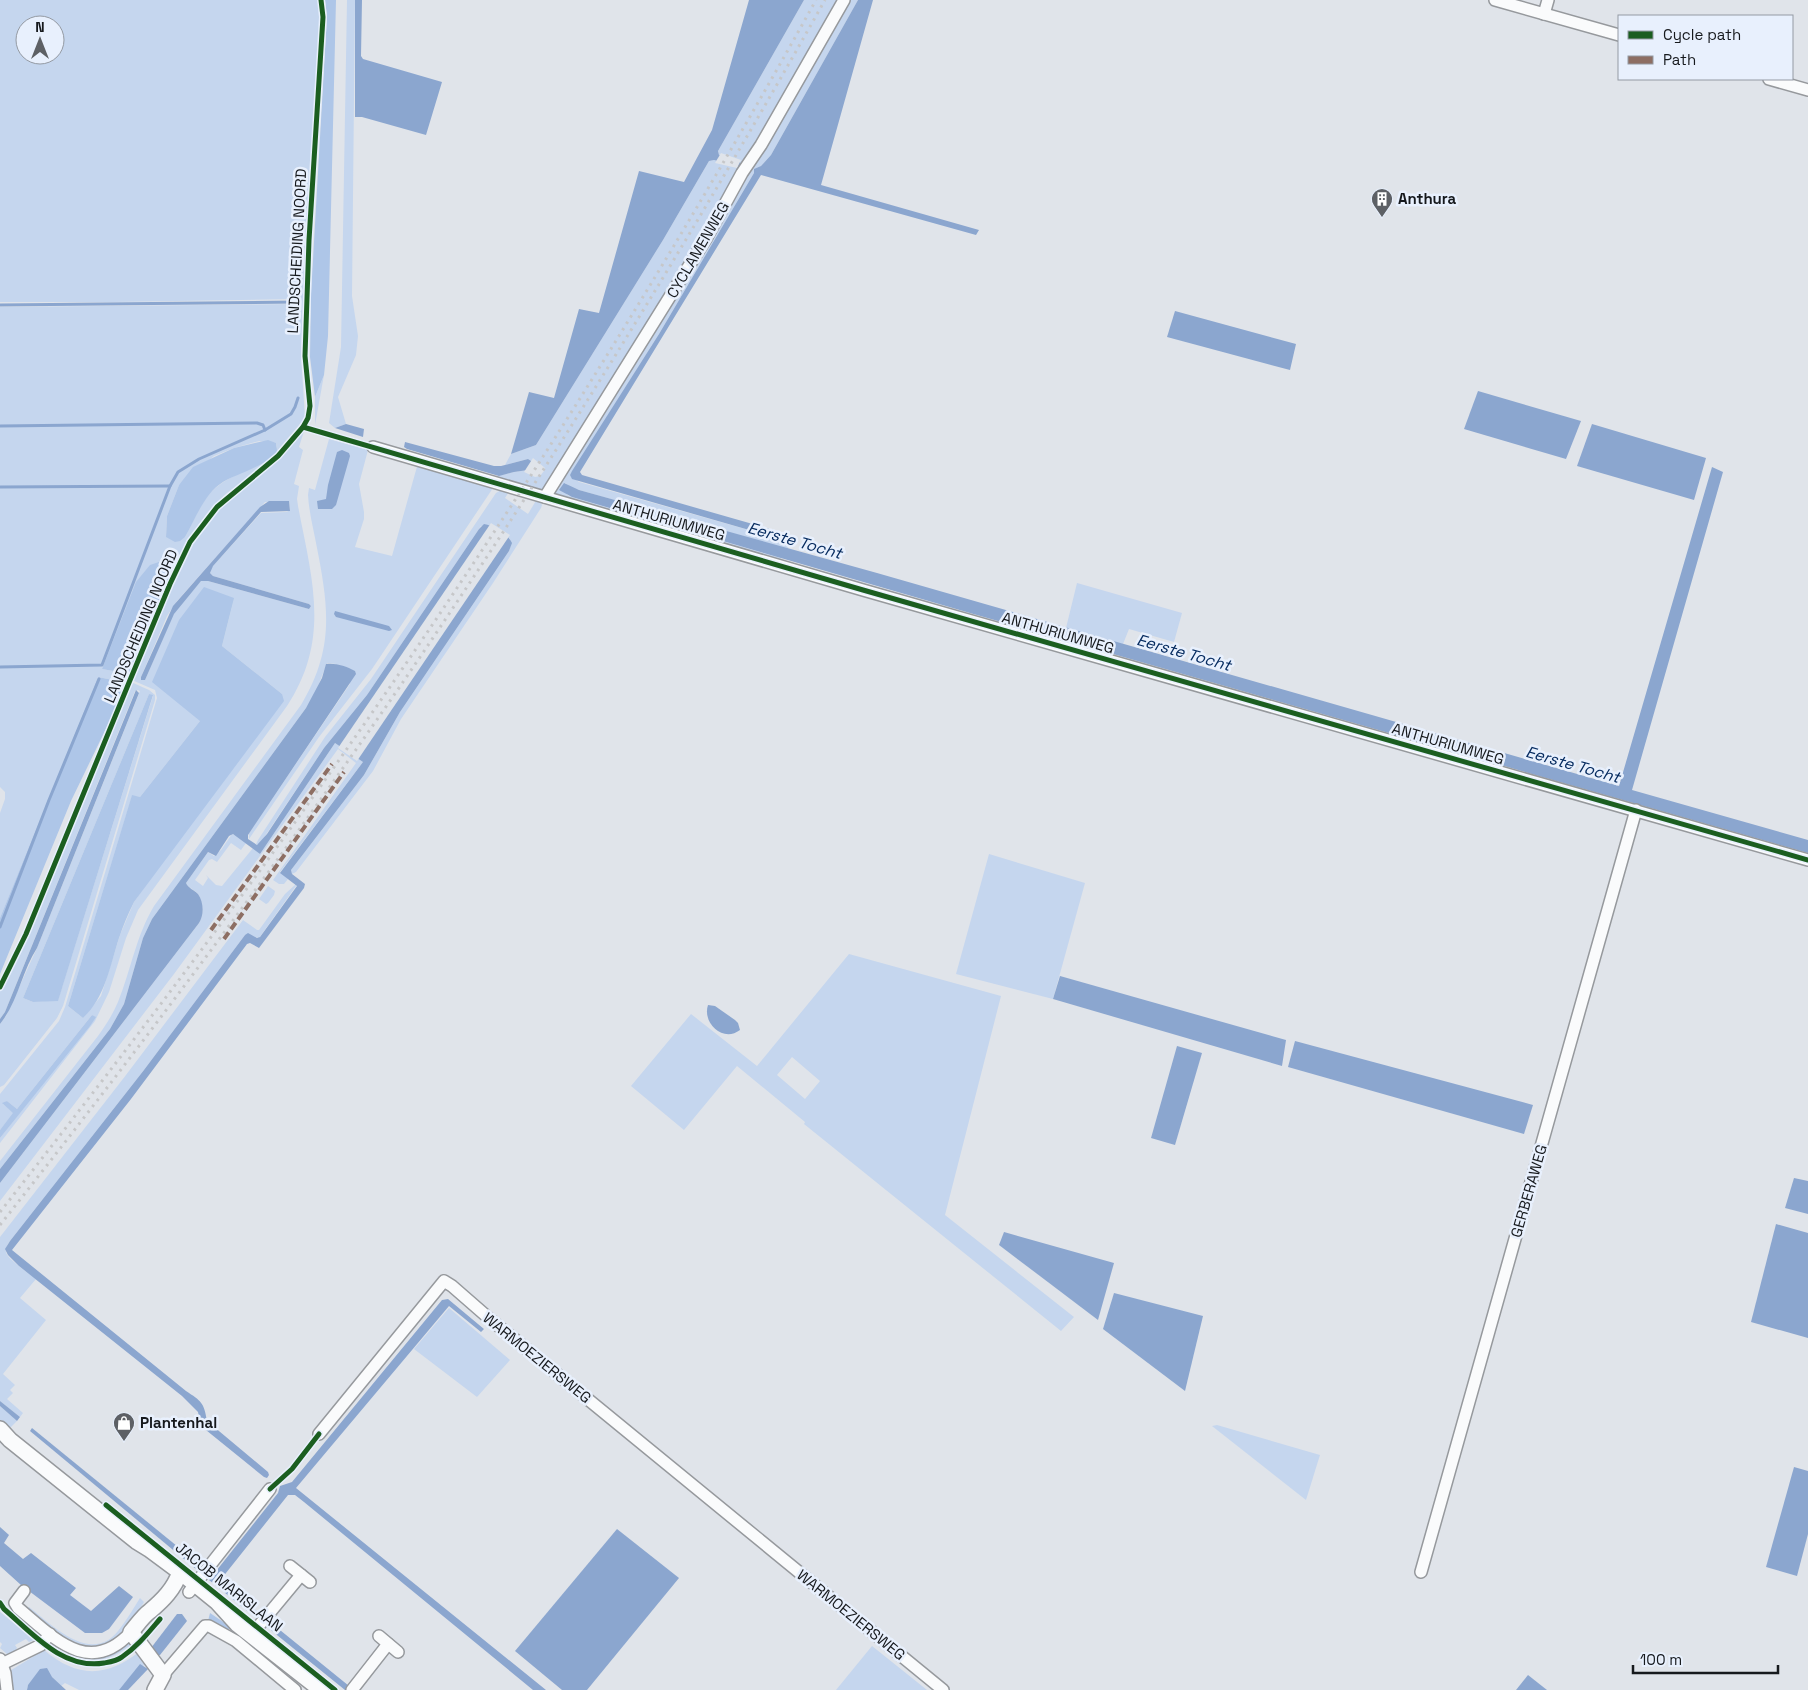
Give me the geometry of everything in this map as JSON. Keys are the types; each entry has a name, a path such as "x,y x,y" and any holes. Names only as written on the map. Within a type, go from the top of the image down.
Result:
{"main road":[{"name":"JACOB MARISLAAN","path":"4,1435 136,1541 149,1549 182,1582 225,1620 237,1624 260,1624 321,1690"},
{"path":"155,1690 163,1675 131,1632 150,1611 159,1605 182,1582"}],"street":[{"name":"CYCLAMENWEG","path":"545,497 707,237 742,173 761,145 844,0"},
{"path":"1495,0 1618,36"},
{"path":"1544,14 1548,0"},
{"path":"1773,80 1808,90"},
{"name":"ANTHURIUMWEG","path":"373,447 901,601 1808,860"},
{"name":"GERBERAWEG","path":"1421,1572 1636,810"},
{"name":"WARMOEZIERSWEG","path":"319,1434 444,1281 943,1690"},
{"path":"182,1582 270,1489"},
{"path":"260,1624 306,1579 290,1566"},
{"path":"24,1591 15,1603 18,1608 75,1651 88,1653 103,1652 114,1648 131,1632"},
{"path":"163,1675 205,1626 213,1627 236,1641 295,1690"},
{"path":"7,1690 1,1662 40,1645 50,1634"},
{"path":"379,1636 398,1652"},
{"path":"353,1689 388,1644"}],"shaded area":[{"path":"0,0 318,0 320,18 306,233 301,355 305,418 277,451 276,443 259,441 234,448 214,456 179,485 167,516 166,536 185,537 203,503 212,491 234,476 267,461 227,493 202,520 188,540 170,573 162,564 118,631 102,669 130,674 128,683 98,677 0,918 0,813 5,799 5,792 0,787 0,307 295,304 295,299 0,302"},
{"path":"325,0 336,0 328,336 324,375 315,397 310,357 311,294 327,16"},
{"path":"347,0 355,0 352,296 358,336 356,355 338,397 346,424 335,428 329,423 341,347"},
{"path":"355,0 362,0 361,56 363,59 442,82 426,135 362,117 355,117"},
{"path":"749,0 804,0 718,151 719,155 740,162 741,165 738,166 714,160 709,161 663,240 536,445 511,454 529,392 554,398 579,309 599,313 639,171 684,182 712,130"},
{"path":"804,0 858,0 771,155 761,166 755,169 659,334 570,475 579,482 791,542 787,549 572,488 565,483 567,495 572,497 781,558 780,560 492,477 542,468 528,459 505,465 511,454 536,445 663,240 709,161 714,160 738,166 740,162 719,155 718,151"},
{"path":"858,0 873,0 821,185 979,230 976,235 761,175 580,472 582,475 794,536 791,542 572,479 570,475 572,471 659,334 754,173 754,169 761,166 771,155"},
{"path":"1175,311 1296,344 1290,370 1167,337"},
{"path":"324,375 315,425 315,397"},
{"path":"1478,391 1581,421 1566,459 1464,429"},
{"path":"346,424 364,429 363,437 335,428"},
{"path":"1592,424 1706,458 1694,500 1577,466"},
{"path":"304,431 299,447 303,450 294,484 299,486 297,499 312,584 314,633 301,681 287,706 138,910 126,938 109,992 95,1021 0,1143 0,1138 95,1017 92,1015 17,1109 7,1101 3,1104 14,1113 0,1130 0,1094 59,1021 65,1007 157,698 155,690 132,680 180,565 200,531 225,504 278,460","holes":["289,501 290,510 287,512 261,513 211,568 210,573 213,576 309,604 311,606 309,609 208,581 201,581 181,603 172,617 145,680 141,680 167,616 177,601 265,502","234,598 222,646 282,694 134,902 120,935 101,996 83,1018 68,1006 132,796 140,797 200,721"]},
{"path":"329,439 368,450 359,484 364,519 355,547 392,556 418,463 493,488 372,669 319,737 249,839 249,833 350,684 336,664 327,663 315,694 306,708 152,919 143,938 124,1004 110,1029 0,1169 0,1161 98,1036 109,1019 123,990 138,941 154,906 301,705 312,685 324,647 326,610 308,495 309,488 315,490"},
{"path":"268,440 276,443 277,451 274,455 261,464 228,479 216,487 197,514 185,537 180,541 175,542 166,537 167,516 179,485 193,467 234,448"},
{"path":"405,442 494,466 528,459 542,468 499,476 407,449 404,447"},
{"path":"342,450 349,453 350,456 336,505 332,509 318,509 317,501 326,499 337,452"},
{"path":"1712,467 1723,472 1632,790 1808,840 1808,853 970,613 572,497 559,490 564,483 579,490 877,573 1619,786"},
{"path":"501,490 510,490 505,498 528,514 537,499 542,505 541,508 401,719 373,771 296,872 292,874 291,870 364,775 400,712 509,551 510,539 481,526 367,695 324,748 259,845 256,844 258,840 325,737 371,679 496,493"},
{"path":"269,501 289,501 290,511 261,512 213,566 210,573 213,576 309,604 311,606 309,609 208,581 201,581 174,614 145,680 141,680 173,606 260,507"},
{"path":"484,524 496,529 507,537 512,543 509,551 400,712 364,775 291,870 292,874 305,884 304,888 259,948 250,943 247,944 131,1099 12,1250 198,1400 205,1410 207,1421 268,1472 267,1478 201,1426 198,1412 182,1396 19,1266 5,1249 144,1070 245,935 248,933 257,938 260,937 297,886 280,873 363,762 335,743 260,854 233,834 229,836 216,856 208,852 186,883 198,894 201,901 201,920 0,1183 0,1169 110,1029 124,1004 143,938 152,919 306,708 322,678 326,664 345,666 355,671 356,674 248,835 248,839 257,845 267,834 324,748 367,695"},
{"path":"159,562 170,573 167,589 130,674 102,669 136,582 150,565"},
{"path":"1077,583 1182,613 1174,642 1129,629 1123,644 1066,628"},
{"path":"204,587 234,598 222,646 282,694 284,701 134,902 102,991 97,1001 83,1018 68,1006 132,795 140,797 200,721 152,682 179,620"},
{"path":"335,611 389,626 392,630 389,631 336,617"},
{"path":"98,677 128,683 71,801 0,974 0,918"},
{"path":"131,682 149,690 155,695 155,700 63,1006 57,1018 4,1085 0,1087 0,1024 6,1016 37,948 140,691 138,690 135,691 5,1012 0,1019 0,991 19,954","holes":["149,694 153,696 58,1000 33,1002 23,998"]},
{"path":"136,690 139,693 37,948 27,966 16,996 0,1024 0,1019 5,1012"},
{"path":"149,694 153,695 58,1001 33,1002 23,998"},
{"path":"335,743 363,762 280,872 288,879 284,884 279,884 273,880 356,763 338,749 174,974 0,1201 0,1183 201,920 201,901 198,894 186,883 208,852 214,856 221,850 232,834 246,843 241,850 231,843 217,862 212,859 209,860 195,880 203,886 208,878 206,875 216,885 222,886 253,848 260,854"},
{"path":"989,854 1085,883 1053,999 956,974"},
{"path":"296,884 259,938 245,935 144,1070 7,1246 7,1255 36,1279 20,1298 46,1320 3,1374 15,1385 10,1390 13,1393 7,1399 23,1413 20,1417 0,1401 0,1237 243,920 259,930 285,894"},
{"path":"268,886 275,891 266,904 259,899"},
{"path":"849,954 1001,996 945,1215 1074,1317 1061,1331 804,1124 805,1122 737,1066 684,1130 631,1086 691,1014 757,1066","holes":["792,1057 820,1081 805,1099 777,1075"]},
{"path":"1060,976 1286,1040 1282,1066 1053,999"},
{"path":"708,1005 715,1006 735,1020 740,1030 727,1034 715,1029 708,1018"},
{"path":"92,1015 96,1017 90,1026 0,1138 0,1130 13,1113 2,1103 7,1101 17,1109"},
{"path":"1295,1041 1533,1105 1524,1134 1288,1067"},
{"path":"1177,1046 1202,1053 1175,1145 1151,1138"},
{"path":"1794,1178 1808,1181 1808,1214 1785,1208"},
{"path":"1776,1224 1808,1233 1808,1338 1751,1322"},
{"path":"1004,1232 1114,1263 1098,1320 999,1245"},
{"path":"1114,1293 1203,1316 1185,1391 1103,1329"},
{"path":"448,1299 484,1329 481,1332 449,1306 296,1488 546,1690 533,1690 304,1502 295,1495 288,1495 222,1578 222,1583 354,1690 345,1690 209,1580 278,1493 280,1486 292,1482 442,1300"},
{"path":"449,1308 510,1360 477,1397 414,1349"},
{"path":"0,1401 20,1417 17,1421 0,1406"},
{"path":"0,1406 17,1421 9,1429 0,1424"},
{"path":"1217,1425 1320,1455 1306,1500 1212,1426"},
{"path":"32,1428 199,1564 196,1569 30,1431"},
{"path":"1794,1467 1808,1471 1808,1534 1797,1576 1766,1567"},
{"path":"0,1527 9,1535 4,1543 23,1559 31,1553 76,1588 70,1595 91,1611 119,1586 133,1597 109,1629 102,1633 85,1633 21,1585 0,1566"},
{"path":"617,1529 679,1578 587,1690 562,1690 515,1651"},
{"path":"140,1598 144,1602 124,1632 108,1644 95,1647 71,1642 27,1610 29,1607 72,1638 84,1643 96,1644 107,1640 118,1631"},
{"path":"0,1612 34,1640 29,1642 26,1639 15,1645 17,1648 15,1652 7,1654 0,1648 2,1644 0,1642"},
{"path":"210,1613 238,1633 230,1629 226,1630 208,1621"},
{"path":"177,1614 182,1614 187,1621 160,1655 156,1655 151,1648"},
{"path":"129,1639 134,1643 122,1651 111,1657 91,1661 71,1656 48,1642 70,1653 86,1657 101,1654"},
{"path":"872,1646 927,1690 836,1690"},
{"path":"44,1650 68,1666 80,1670 104,1670 128,1660 140,1651 150,1666 148,1669 144,1665 119,1690 79,1690 65,1683 61,1686 52,1677 28,1685 27,1690 11,1690 8,1672"},
{"path":"140,1664 148,1669 128,1690 119,1690"},
{"path":"47,1668 52,1677 66,1690 27,1690 28,1685 40,1669"},
{"path":"1528,1675 1547,1690 1516,1690"}],"pier":[{"path":"721,153 741,160 737,168 715,163"},
{"path":"533,458 545,468 540,476 535,477 524,472"},
{"path":"491,523 510,535 357,761 338,748"}],"waterway":[{"path":"0,305 298,302"},
{"path":"0,667 102,665 170,486 178,472 199,459 265,430 291,414 298,398"},
{"path":"0,426 257,423 263,425 265,430"},
{"path":"0,487 170,486"},
{"path":"0,927 49,800 99,679"}],"railway":[{"path":"0,1212 218,928 344,753 469,570 590,383 648,288 816,0"},
{"path":"0,1225 104,1092 256,889 355,751 459,599 622,346 725,174 825,0"}],"marked path":[{"path":"211,930 332,764"},
{"path":"224,939 344,772"}],"cycle path":[{"name":"LANDSCHEIDING NOORD","path":"0,987 26,934 170,584 190,542 217,507 278,456 303,427 308,418 310,406 305,356 309,240 323,17 321,0"},
{"path":"303,427 863,590 1808,860"},
{"path":"270,1489 292,1469 319,1434"},
{"path":"106,1505 335,1690"},
{"path":"0,1603 4,1609 49,1648 75,1661 89,1664 106,1663 120,1658 147,1635 160,1619"}],"place":[{"name":"Anthura","path":"1382,218"},
{"name":"Plantenhal","path":"124,1442"}],"water label":[{"name":"Eerste Tocht","path":"795,540"},
{"name":"Eerste Tocht","path":"1184,652"},
{"name":"Eerste Tocht","path":"1573,764"}]}
